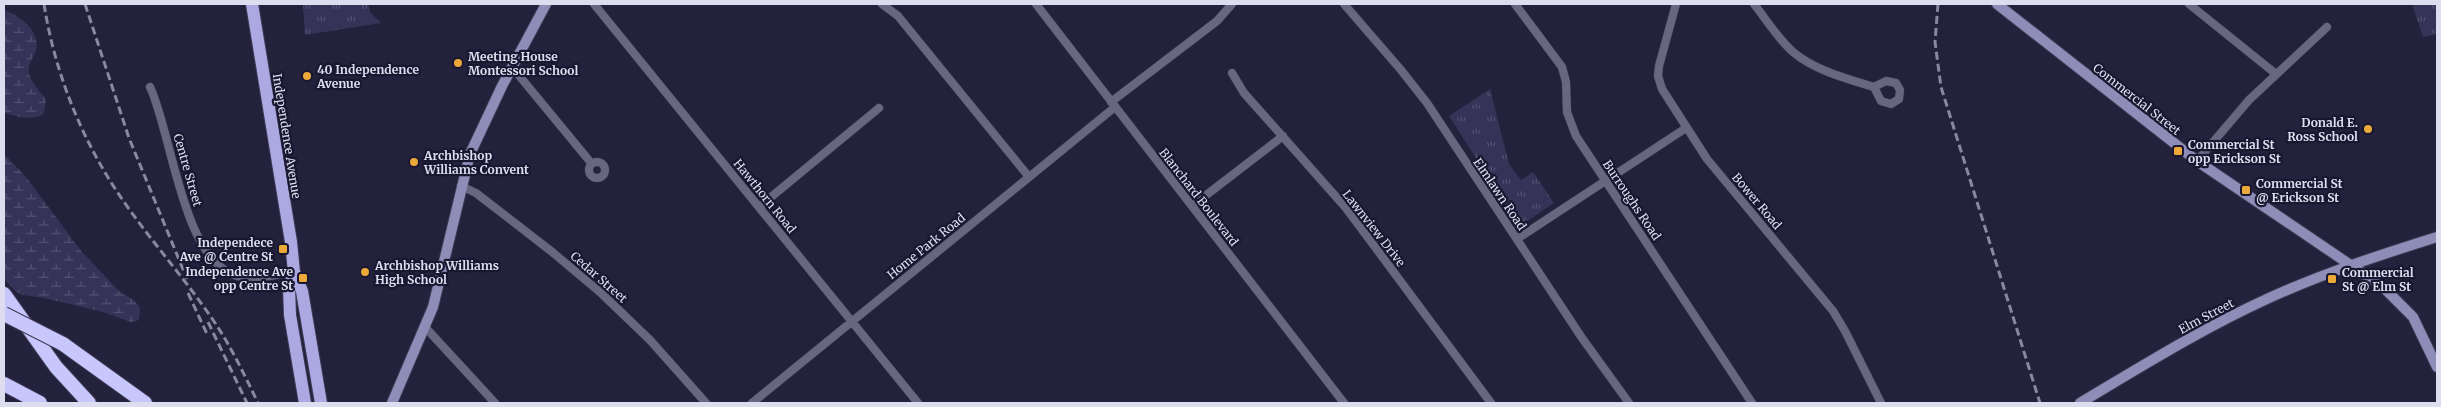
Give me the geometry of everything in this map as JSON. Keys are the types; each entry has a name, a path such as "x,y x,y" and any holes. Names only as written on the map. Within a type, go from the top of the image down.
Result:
{"highway":[{"path":"4,294 56,367 89,403"},
{"path":"4,314 63,344 145,403"},
{"path":"4,384 40,403"}],"main road":[{"name":"Independence Avenue","path":"252,4 294,272 303,296 321,403"},
{"path":"392,403 425,328 438,286 461,186 474,146 512,66 546,4"},
{"name":"Commercial Street","path":"1997,4 2197,161 2383,287 2409,312 2420,329 2437,367"},
{"name":"Elm Street","path":"2080,403 2237,314 2300,284 2437,237"},
{"name":"Independence Avenue","path":"294,272 289,288 290,309 305,403"}],"street":[{"name":"Hawthorn Road","path":"594,4 918,403"},
{"path":"882,4 898,16 1029,177"},
{"name":"Blanchard Boulevard","path":"1036,4 1344,403"},
{"name":"Home Park Road","path":"752,403 1029,177 1113,104 1217,21 1232,4"},
{"name":"Elmlawn Road","path":"1344,4 1417,90 1582,338 1629,403"},
{"name":"Burroughs Road","path":"1515,4 1562,66 1566,82 1566,107 1571,125 1579,142 1752,403"},
{"path":"1754,4 1785,43 1798,56 1823,69 1874,87"},
{"path":"2189,4 2276,74"},
{"name":"Bower Road","path":"1674,5 1660,60 1658,76 1662,89 1707,159 1833,310 1881,403"},
{"path":"2197,161 2242,107 2327,27"},
{"path":"512,66 592,164"},
{"name":"Lawnview Drive","path":"1232,73 1241,89 1346,208 1491,403"},
{"name":"Centre Street","path":"150,87 161,116 180,192 212,259 222,269 240,277 250,278 294,272"},
{"path":"759,207 879,108"},
{"path":"1517,239 1686,128"},
{"path":"1192,206 1283,136"},
{"name":"Cedar Street","path":"461,186 476,193 596,288 650,340 706,403"},
{"path":"425,328 495,403"}],"green space":[{"path":"303,4 368,4 370,12 381,23 305,35"},
{"path":"2412,4 2437,4 2437,34 2423,37"},
{"path":"4,10 28,25 35,36 36,50 30,64 29,73 34,84 46,99 44,113 40,116 30,118 4,113"},
{"path":"1490,89 1509,164 1521,180 1533,172 1554,203 1523,224 1517,222 1449,116"},
{"path":"4,154 26,177 82,252 119,291 135,301 140,308 139,320 131,322 103,312 23,295 16,292 4,279"}],"railway":[{"path":"44,4 48,28 61,75 89,144 125,204 218,327 258,403"},
{"path":"85,4 129,138 187,279"},
{"path":"1938,4 1935,42 1941,87 2040,403"},
{"path":"188,293 207,334"},
{"path":"208,322 247,403"}],"place":[{"name":"Meeting House Montessori School","path":"458,63"},
{"name":"40 Independence Avenue","path":"307,76"},
{"name":"Donald E. Ross School","path":"2368,129"},
{"name":"Commercial St opp Erickson St","path":"2178,151"},
{"name":"Archbishop Williams Convent","path":"414,162"},
{"name":"Commercial St @ Erickson St","path":"2246,190"},
{"name":"Independece Ave @ Centre St","path":"283,249"},
{"name":"Archbishop Williams High School","path":"365,272"},
{"name":"Independence Ave opp Centre St","path":"303,278"},
{"name":"Commercial St @ Elm St","path":"2332,279"}]}
